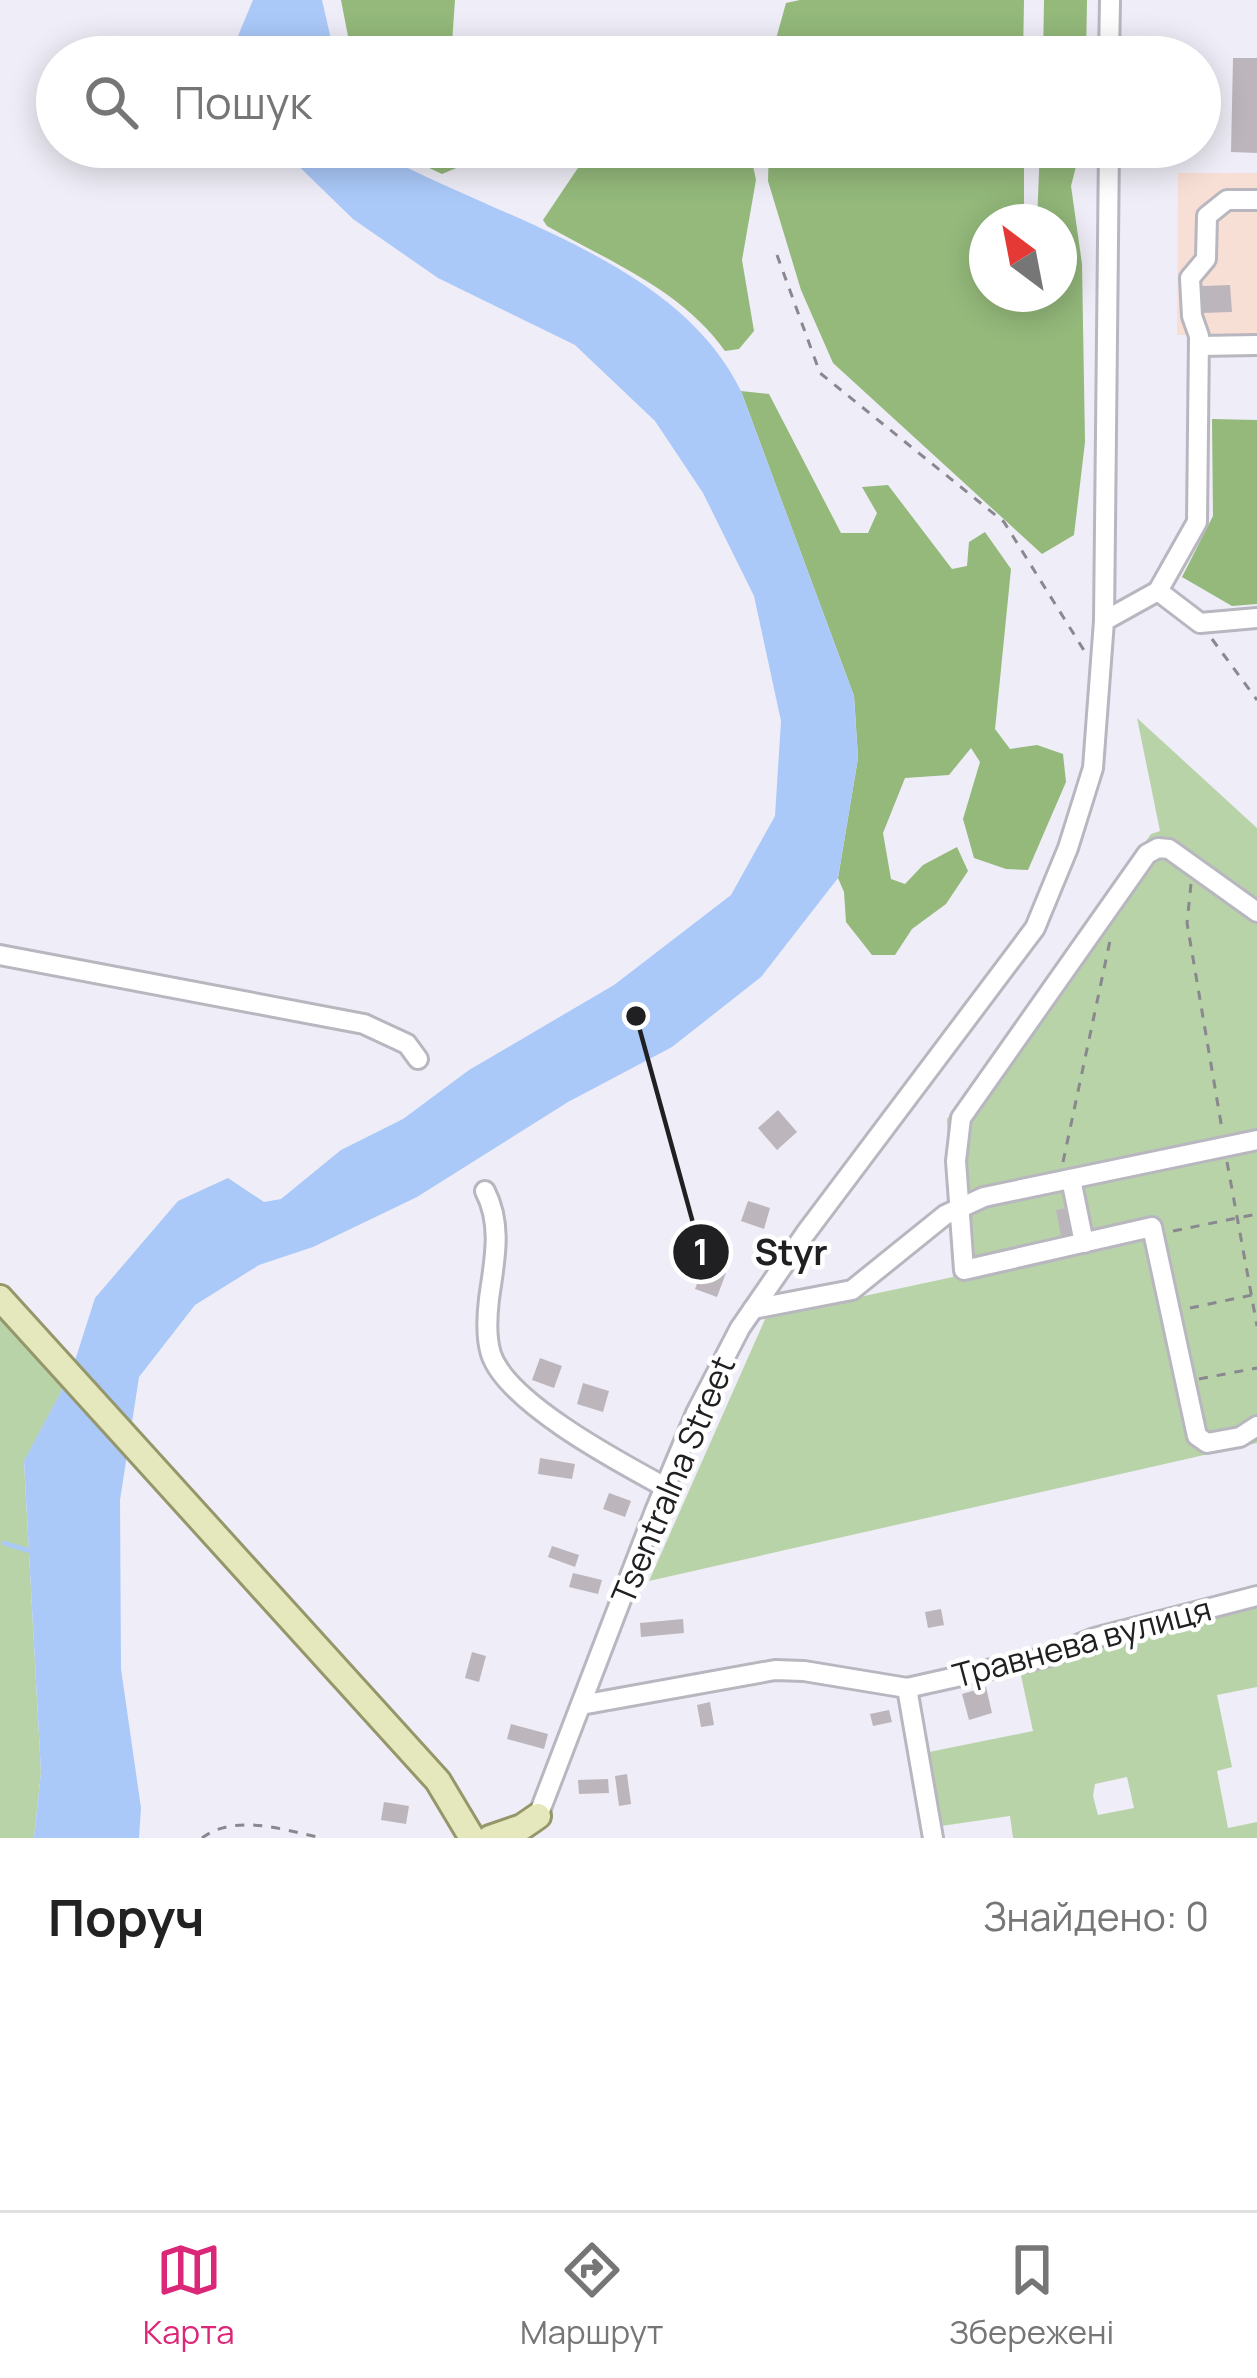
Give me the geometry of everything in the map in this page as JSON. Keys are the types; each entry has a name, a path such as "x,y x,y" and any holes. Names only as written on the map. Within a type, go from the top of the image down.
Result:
{"main road":[{"path":"0,1298 438,1780 472,1838"},
{"path":"490,1838 533,1827"}],"street":[{"path":"1109,36 1110,0"},
{"name":"Tsentralna Street","path":"533,1827 696,1413 753,1309 1035,928 1068,848 1093,768 1105,621 1108,168"},
{"path":"1105,621 1158,591 1197,522 1199,346 1190,278 1206,259 1207,216 1227,200 1257,200"},
{"path":"1199,346 1257,345"},
{"path":"1158,591 1200,622 1257,618"},
{"path":"1257,912 1168,849 1148,854 962,1118 956,1137 964,1270 1152,1227 1197,1436 1207,1443 1240,1437 1257,1426"},
{"path":"0,955 364,1024 406,1044 418,1058"},
{"path":"753,1309 852,1290 945,1215 984,1197 1257,1140"},
{"path":"1065,1180 1084,1243"},
{"path":"485,1191 493,1207 497,1236 487,1318 491,1357 512,1383 584,1442 665,1487"},
{"name":"Травнева вулиця","path":"580,1706 775,1670 907,1688 1050,1656 1094,1638 1257,1596"},
{"name":"Травнева вулиця","path":"907,1688 933,1838"}],"path":[{"path":"777,255 820,373 1004,522 1100,673"},
{"path":"1200,622 1257,700"},
{"path":"1193,866 1187,923 1257,1326"},
{"path":"1065,1180 1116,899"},
{"path":"1154,1235 1257,1214"},
{"path":"1170,1312 1254,1295"},
{"path":"1186,1382 1257,1368"},
{"path":"202,1838 217,1827 262,1826 322,1838"}],"shaded area":[{"path":"1178,173 1257,173 1257,336 1177,335"}],"green space":[{"path":"341,0 455,0 452,36 348,36"},
{"path":"1024,0 1023,36 777,36 786,3"},
{"path":"1044,0 1087,0 1086,36 1043,36"},
{"path":"578,168 753,168 756,180 742,260 754,331 739,349 725,351 667,294 543,220"},
{"path":"768,168 1024,168 1024,204 969,204 969,312 1077,312 1077,229 1082,264 1085,442 1074,535 1042,554 833,363 801,290 768,181"},
{"path":"1039,168 1076,168 1074,204 1038,204"},
{"path":"741,391 769,394 841,533 868,533 877,513 862,487 888,485 952,569 967,566 969,542 985,532 1011,569 995,729 1010,749 1037,745 1063,754 1066,782 1028,870 1006,869 974,858 963,819 980,762 971,748 949,775 905,778 883,833 891,879 905,884 923,865 957,847 968,871 946,904 912,929 895,955 872,955 846,922 838,878 858,758 854,696"},
{"path":"1212,419 1257,420 1257,604 1232,606 1182,577 1213,516"},
{"path":"1137,718 1257,828 1257,1443 649,1581 766,1317 953,1277 947,1119 1151,834 1160,831"},
{"path":"0,1298 71,1373 24,1462 41,1772 34,1838 0,1838"},
{"path":"1257,1603 1257,1687 1217,1695 1232,1767 1217,1771 1228,1828 1257,1822 1257,1838 1013,1838 1010,1816 941,1826 929,1752 1033,1731 1020,1671 1085,1648","holes":["1127,1777 1134,1808 1098,1815 1095,1784"]}],"water":[{"path":"253,0 322,0 330,36 238,36"},
{"path":"301,168 408,168 581,248 630,276 674,308 712,346 741,391 854,696 858,758 838,878 761,977 672,1047 568,1102 417,1197 313,1247 259,1265 195,1305 139,1377 120,1500 121,1669 141,1808 139,1838 34,1838 41,1772 24,1461 71,1373 95,1298 178,1201 228,1178 264,1202 281,1199 341,1150 403,1119 469,1070 614,985 731,895 775,816 781,721 754,596 703,493 655,421 575,345 438,278 353,219"}],"building":[{"path":"1233,58 1257,58 1257,153 1231,152"},
{"path":"1230,285 1232,312 1203,313 1202,286"},
{"path":"778,1110 797,1132 777,1150 758,1128"},
{"path":"748,1201 770,1208 764,1229 741,1221"},
{"path":"1071,1207 1076,1233 1061,1236 1056,1210"},
{"path":"704,1265 726,1273 717,1297 695,1289"},
{"path":"540,1358 562,1366 554,1388 532,1380"},
{"path":"583,1383 609,1391 603,1412 577,1404"},
{"path":"540,1458 575,1464 572,1479 538,1474"},
{"path":"609,1493 631,1501 625,1517 603,1509"},
{"path":"552,1546 579,1555 575,1567 548,1557"},
{"path":"573,1573 602,1580 598,1594 569,1587"},
{"path":"941,1609 944,1625 928,1628 925,1612"},
{"path":"683,1619 684,1633 641,1637 640,1623"},
{"path":"472,1652 486,1656 479,1682 465,1678"},
{"path":"986,1687 992,1713 969,1720 962,1694"},
{"path":"710,1702 714,1725 701,1727 697,1705"},
{"path":"889,1710 892,1722 873,1726 870,1714"},
{"path":"511,1724 548,1734 544,1749 507,1739"},
{"path":"627,1774 631,1804 619,1806 615,1776"},
{"path":"608,1779 609,1793 579,1794 578,1780"},
{"path":"384,1802 409,1806 406,1824 381,1820"}],"waterway":[{"path":"4,1543 33,1552"}],"place":[{"name":"Styr","path":"636,1016"}]}
